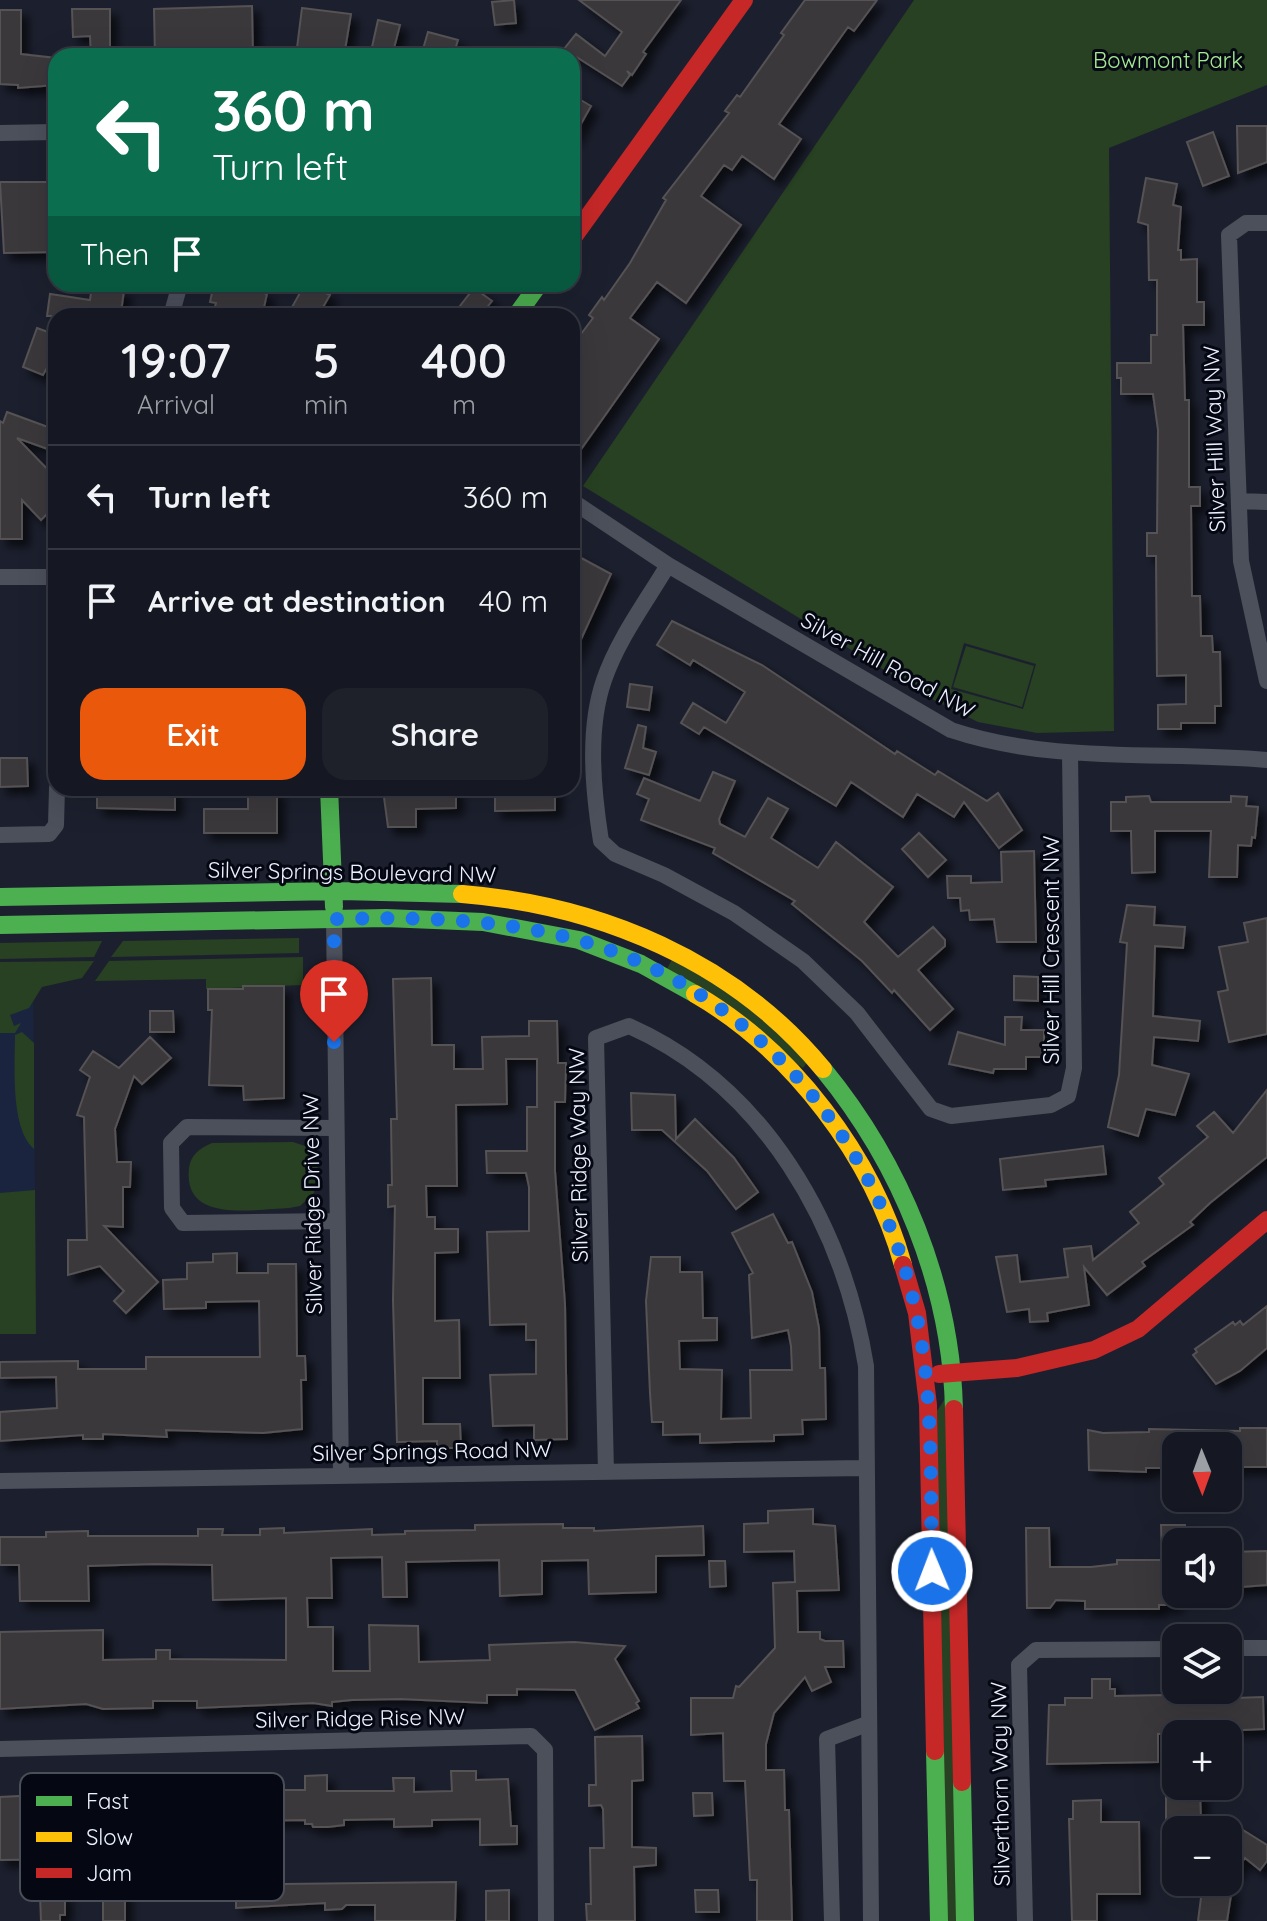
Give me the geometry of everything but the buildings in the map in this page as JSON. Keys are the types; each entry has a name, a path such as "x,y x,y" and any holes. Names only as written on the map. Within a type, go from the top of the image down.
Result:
{"street":[{"path":"580,228 744,0"},
{"path":"0,133 48,132"},
{"name":"Silver Hill Way NW","path":"1267,223 1246,223 1229,235 1241,561 1267,681"},
{"path":"1239,501 1267,502"},
{"name":"Silver Hill Road NW","path":"580,506 668,565 951,730 989,743 1070,753 1267,760"},
{"name":"Silver Hill Crescent NW","path":"668,565 620,645 604,680 596,719 594,767 601,841 615,854 664,875 734,913 803,961 857,1013 931,1109 951,1116 1051,1105 1068,1096 1074,1068 1070,753"},
{"path":"0,577 48,577"},
{"path":"0,835 49,834 56,825 57,796"},
{"name":"Silver Ridge Drive NW","path":"329,796 334,919 335,1221 341,1476"},
{"name":"Silver Springs Boulevard NW","path":"0,897 333,892 471,894 527,900 585,914 683,955 754,1000 826,1070 864,1118 892,1166 924,1241 946,1314 953,1373 965,1921"},
{"name":"Silver Springs Boulevard NW","path":"0,925 334,919 492,922 576,939 649,967 696,992 741,1024 794,1073 826,1110 866,1173 898,1244 916,1312 926,1375 939,1921"},
{"name":"Silver Ridge Way NW","path":"606,1472 596,1038 629,1026 669,1043 734,1098 776,1145 806,1187 833,1247 862,1342 866,1366 864,1468 871,1921"},
{"path":"335,1128 187,1127 171,1143 172,1208 183,1223 335,1221"},
{"path":"926,1375 1041,1364 1094,1350 1138,1329 1267,1220"},
{"name":"Silver Springs Road NW","path":"0,1481 864,1468"},
{"path":"1242,1648 1267,1648"},
{"name":"Silverthorn Way NW","path":"1025,1921 1019,1665 1036,1650 1162,1649"},
{"path":"832,1921 827,1739 867,1724"},
{"name":"Silver Ridge Rise NW","path":"0,1749 531,1736 545,1750 546,1921"}],"shaded area":[{"path":"0,962 33,962 36,1334 0,1334"}],"green space":[{"name":"Bowmont Park","path":"914,0 1267,0 1267,85 1109,148 1114,731 1037,733 978,722 930,698 583,486","holes":["964,643 1036,664 1023,709 951,689"]},
{"path":"966,646 1034,666 1022,707 953,687"},
{"path":"299,938 299,953 111,957 123,941"},
{"path":"102,941 94,957 0,959 0,943"},
{"path":"303,957 303,985 206,989 206,979 95,981 109,961"},
{"path":"672,959 721,985 809,1060 803,1068 667,969"},
{"path":"94,961 82,978 42,987 29,1008 10,1015 14,1026 21,1023 15,1033 0,1033 0,962"},
{"path":"22,1032 34,1043 34,1149 26,1140 17,1112 15,1035"},
{"path":"293,1142 308,1147 318,1164 314,1193 300,1206 289,1208 241,1211 209,1206 197,1198 190,1187 189,1169 196,1153 212,1143"},
{"path":"35,1190 36,1334 0,1334 0,1193"},
{"path":"946,1397 959,1921 946,1921 937,1411"}],"traffic: fast":[{"path":"522,308 533,292"},
{"path":"329,796 334,907"},
{"path":"0,897 341,891 462,894"},
{"path":"0,925 386,918 483,922 579,940 641,964 695,994"},
{"path":"823,1069 876,1145 917,1228 943,1317 951,1363 954,1409"},
{"path":"935,1751 939,1921"},
{"path":"962,1782 965,1921"}],"traffic: slow":[{"path":"462,894 513,900 564,911 661,945 706,969 748,998 788,1031 823,1069"},
{"path":"695,994 731,1017 764,1045 796,1076 824,1110 871,1185 903,1265"}],"traffic: jam":[{"path":"580,228 744,0"},
{"path":"939,1374 1017,1368 1094,1350 1138,1329 1267,1220"},
{"path":"903,1265 917,1313 928,1405 935,1751"},
{"path":"954,1409 962,1782"}],"route":[{"path":"334,1042 334,919 444,918 492,922 576,939 649,967 696,992 741,1024 794,1073 849,1142 898,1244 916,1312 926,1375 932,1571"}]}
